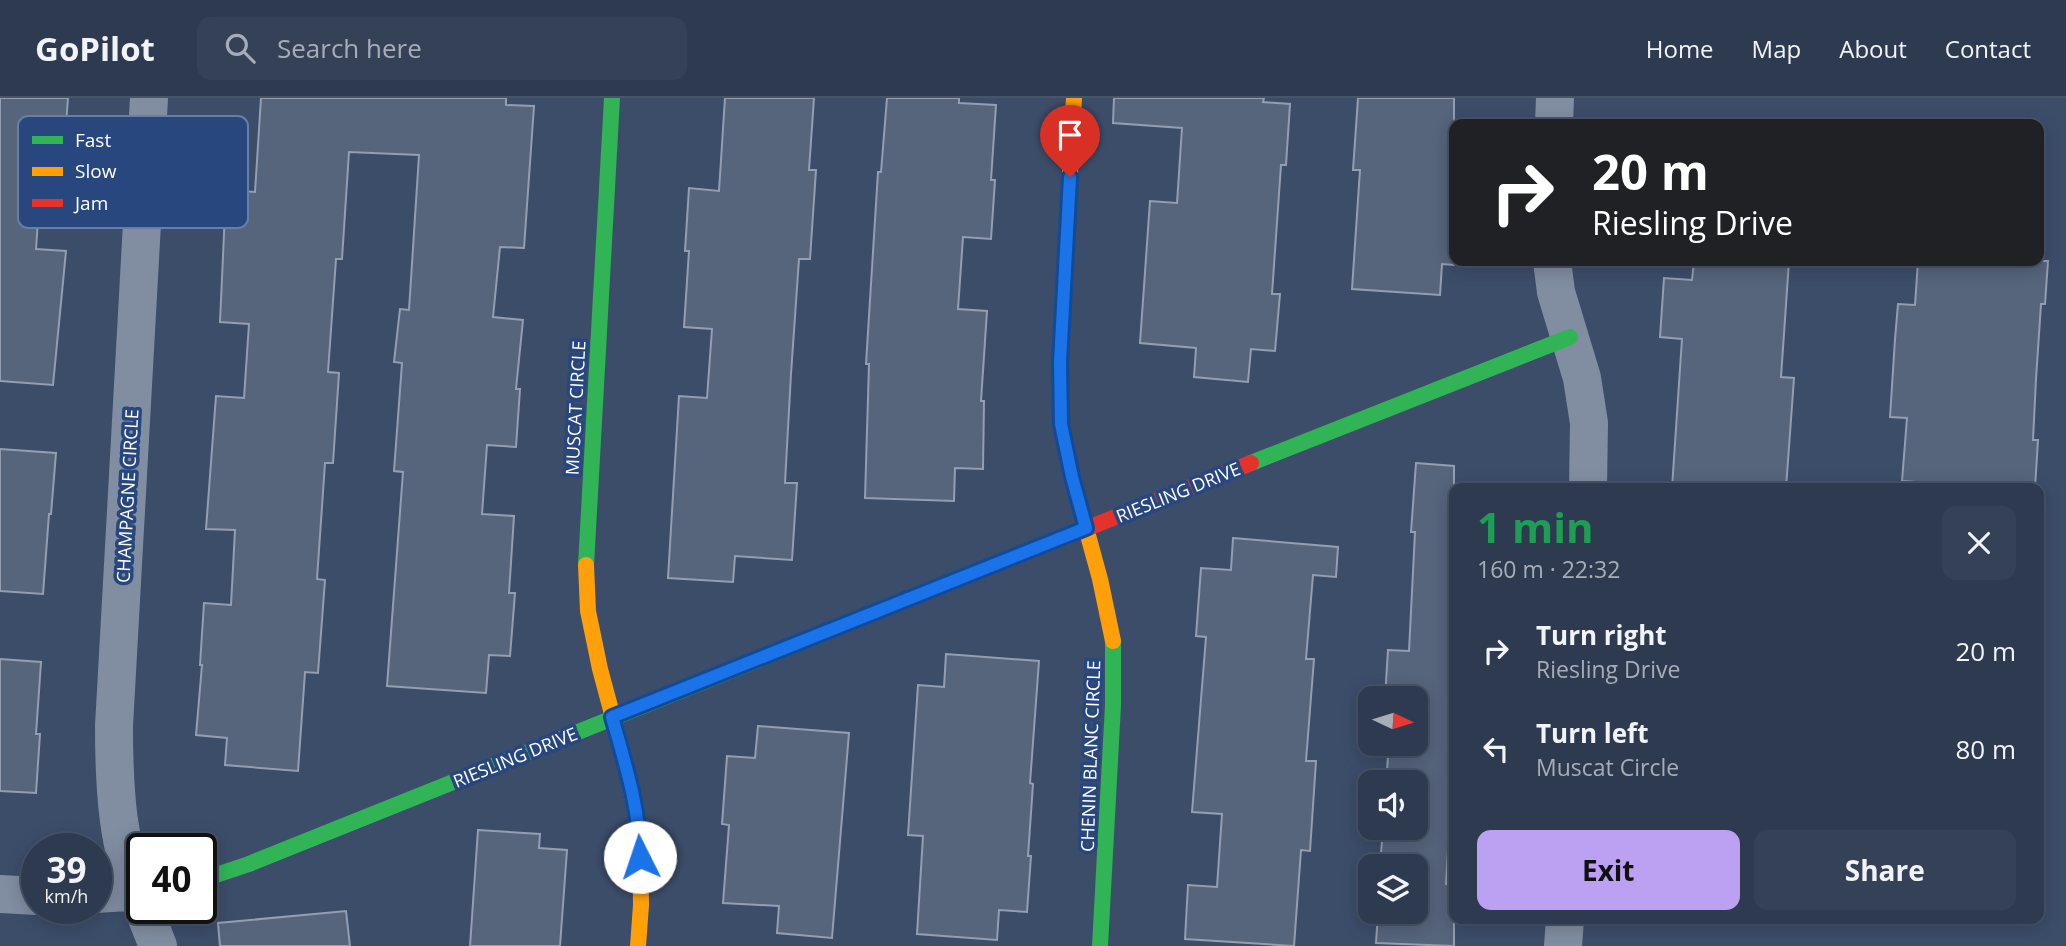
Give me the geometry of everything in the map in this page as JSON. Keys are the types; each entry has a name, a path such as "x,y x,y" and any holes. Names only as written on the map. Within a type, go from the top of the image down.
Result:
{"street":[{"name":"CHAMPAGNE CIRCLE","path":"148,116 149,98"},
{"name":"MUSCAT CIRCLE","path":"612,98 586,551 588,611 612,717"},
{"path":"1074,98 1060,362 1061,424 1086,528"},
{"path":"1554,119 1555,98"},
{"name":"CHAMPAGNE CIRCLE","path":"126,852 121,835 114,781 114,726 142,228"},
{"path":"1553,266 1556,292 1582,378 1589,423 1588,483"},
{"name":"RIESLING DRIVE","path":"217,875 1570,337"},
{"name":"CHENIN BLANC CIRCLE","path":"1086,528 1113,641 1113,705 1100,946"},
{"path":"612,717 626,766 640,833 638,946"},
{"path":"0,894 21,895"},
{"name":"CHAMPAGNE CIRCLE","path":"150,924 158,946"},
{"path":"1563,946 1565,924"}],"building":[{"path":"0,98 68,98 67,116 18,116 18,228 37,228 36,249 66,251 53,385 0,381"},
{"path":"261,98 506,98 506,105 534,106 524,248 500,247 493,317 523,320 516,389 520,389 516,447 487,445 482,514 514,516 509,593 515,593 510,656 489,655 486,693 387,686 403,472 394,471 402,363 394,362 400,309 409,310 419,155 349,152 342,259 336,259 328,372 339,373 333,463 325,463 317,579 325,580 318,673 305,672 298,771 225,765 227,738 196,735 204,603 231,605 235,530 206,529 216,396 244,398 249,324 220,322 224,228 248,228 248,192 255,192"},
{"path":"725,98 814,98 809,170 816,170 810,259 799,259 791,374 785,483 797,483 792,560 735,556 733,582 668,578 679,396 707,398 712,329 684,327 689,251 685,251 689,188 719,191"},
{"path":"887,98 959,98 959,103 996,105 991,180 995,180 991,239 963,237 958,309 987,311 981,401 984,401 983,469 955,468 954,501 865,498 869,364 866,364 878,172 881,172"},
{"path":"1114,98 1264,98 1263,102 1290,104 1286,165 1281,165 1272,294 1280,294 1275,351 1251,349 1248,382 1194,377 1196,348 1140,343 1150,201 1177,203 1182,128 1113,123"},
{"path":"1358,98 1454,98 1454,119 1449,119 1449,265 1442,264 1440,295 1352,289 1360,170 1353,170"},
{"path":"2044,261 2048,261 2045,304 2041,304 2036,379 2033,440 2038,440 2035,483 1902,481 1907,418 1890,417 1895,339 1898,304 1915,305 1918,266 2044,266"},
{"path":"1693,266 1789,266 1781,377 1794,378 1786,483 1672,483 1682,339 1660,337 1664,278 1692,280"},
{"path":"0,449 56,453 43,594 0,591"},
{"path":"1416,463 1454,466 1454,483 1449,483 1449,834 1446,884 1449,884 1449,924 1454,924 1454,946 1376,943 1377,924 1428,924 1428,854 1381,854 1382,840 1428,840 1428,770 1387,770 1388,756 1428,756 1428,686 1386,686 1388,650 1409,651 1415,532 1411,532"},
{"path":"1233,538 1338,547 1336,577 1313,575 1306,659 1314,659 1306,761 1316,761 1310,851 1301,850 1294,946 1185,939 1188,885 1217,887 1222,814 1192,812 1206,637 1196,636 1201,568 1231,570"},
{"path":"946,654 1039,661 1030,783 1033,784 1027,912 999,910 997,940 917,934 923,836 908,835 918,685 944,687"},
{"path":"0,659 41,662 36,734 40,734 36,793 0,791"},
{"path":"758,726 849,733 832,938 777,933 779,906 723,903 729,825 722,824 727,756 755,758"},
{"path":"478,830 540,834 539,848 567,850 560,946 470,946"},
{"path":"346,911 350,946 220,946 218,923"}],"traffic: fast":[{"path":"586,565 612,98"},
{"path":"1251,463 1570,337"},
{"path":"217,875 827,632"},
{"path":"1100,946 1113,705 1113,641"}],"traffic: slow":[{"path":"1074,98 1060,362 1061,424 1113,641"},
{"path":"586,565 588,611 640,833 641,905 638,946"}],"traffic: jam":[{"path":"827,632 1251,463"}],"route":[{"path":"640,857 640,833 626,766 612,717 1086,528 1061,424 1060,362 1070,177"}]}
